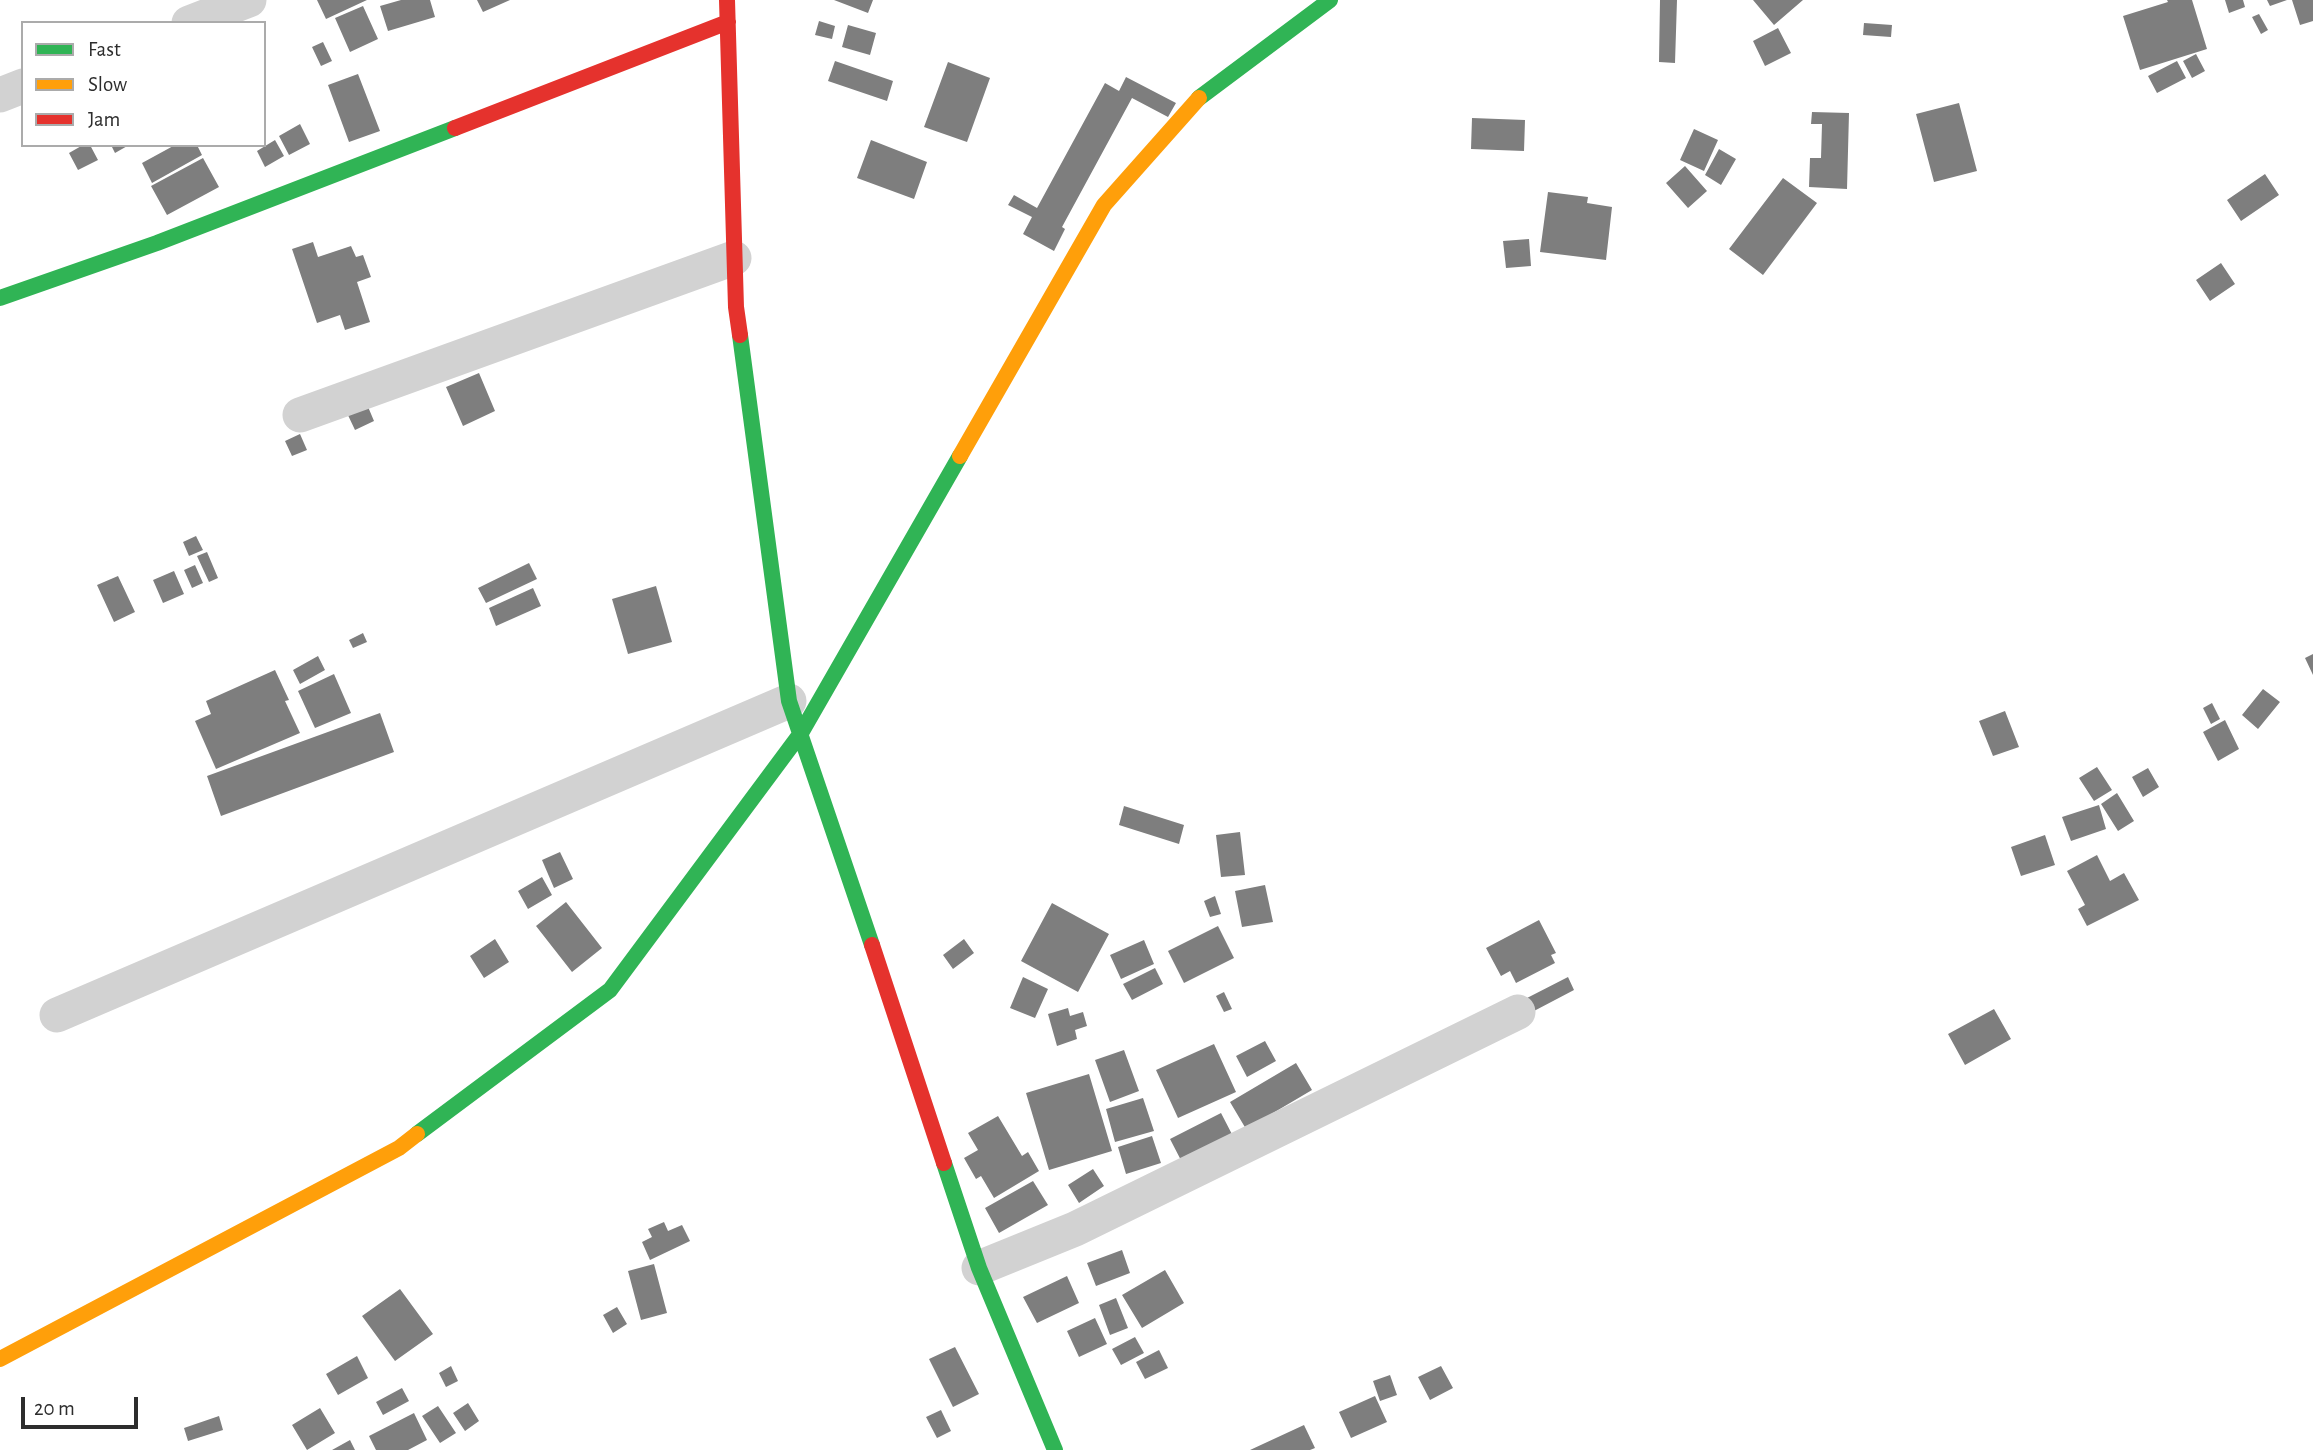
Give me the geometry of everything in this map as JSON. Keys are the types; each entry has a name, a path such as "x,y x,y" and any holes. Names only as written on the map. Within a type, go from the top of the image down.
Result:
{"street":[{"path":"194,21 249,0"},
{"path":"727,0 736,307 795,717 979,1268 1055,1450"},
{"path":"0,1359 399,1147 610,990 795,717 1104,205 1201,96 1330,0"},
{"path":"0,299 170,238 728,22"},
{"path":"0,95 21,87"},
{"path":"300,415 734,258"},
{"path":"57,1015 795,717"},
{"path":"979,1268 1074,1229 1518,1012"}],"building":[{"path":"317,0 367,0 326,19"},
{"path":"401,0 430,0 435,17 388,31 380,6"},
{"path":"477,0 510,0 483,12"},
{"path":"834,0 873,0 868,13"},
{"path":"1660,0 1677,0 1675,63 1659,62"},
{"path":"1753,0 1803,0 1774,25"},
{"path":"2167,0 2192,0 2207,49 2140,70 2123,16 2168,2"},
{"path":"2225,0 2243,0 2245,7 2229,13"},
{"path":"2267,0 2287,0 2270,6"},
{"path":"2292,0 2313,0 2313,21 2300,25"},
{"path":"363,6 378,39 350,52 335,18"},
{"path":"2259,14 2268,30 2261,34 2252,17"},
{"path":"819,21 835,26 832,39 815,35"},
{"path":"1864,23 1892,25 1891,37 1863,35"},
{"path":"848,25 876,33 870,55 842,47"},
{"path":"1778,28 1791,53 1765,66 1753,41"},
{"path":"323,42 332,61 321,66 312,47"},
{"path":"2196,54 2205,71 2192,78 2183,61"},
{"path":"835,61 893,81 887,101 828,81"},
{"path":"2177,61 2186,78 2157,93 2148,76"},
{"path":"948,62 990,78 967,142 924,127"},
{"path":"358,74 380,131 349,142 328,85"},
{"path":"1126,77 1176,103 1168,117 1132,98 1062,227 1065,229 1054,251 1023,234 1032,217 1008,205 1014,195 1037,208 1105,83 1119,91"},
{"path":"1959,103 1977,171 1934,182 1916,114"},
{"path":"1812,112 1849,113 1847,189 1809,187 1810,158 1821,158 1822,124 1811,124"},
{"path":"1472,118 1525,120 1524,151 1471,149"},
{"path":"300,124 310,144 289,155 279,136"},
{"path":"1694,129 1718,140 1704,171 1680,160"},
{"path":"275,140 284,156 265,167 257,151"},
{"path":"871,140 927,162 914,199 857,178"},
{"path":"80,147 91,147 98,160 78,170 69,153"},
{"path":"112,147 126,147 115,153"},
{"path":"171,147 198,147 202,155 152,183 142,163"},
{"path":"1719,149 1736,159 1721,185 1705,175"},
{"path":"203,158 219,187 167,215 151,186"},
{"path":"1685,166 1707,191 1688,208 1666,183"},
{"path":"2265,174 2279,195 2241,221 2227,200"},
{"path":"1783,178 1817,203 1763,275 1729,249"},
{"path":"1548,192 1588,197 1587,203 1612,207 1606,260 1540,252"},
{"path":"1529,239 1531,266 1506,268 1503,241"},
{"path":"313,242 318,257 351,246 356,257 363,255 371,277 357,282 370,322 345,330 340,315 317,323 292,249"},
{"path":"2221,263 2235,284 2210,301 2196,280"},
{"path":"479,373 495,411 463,426 446,387"},
{"path":"366,402 374,421 355,430 346,411"},
{"path":"300,434 307,450 292,456 285,441"},
{"path":"196,536 203,550 189,556 183,542"},
{"path":"207,552 218,578 209,582 197,556"},
{"path":"529,563 537,579 486,603 478,588"},
{"path":"195,565 203,583 192,588 184,570"},
{"path":"174,571 184,594 163,603 153,580"},
{"path":"118,576 135,612 114,622 97,585"},
{"path":"656,586 672,642 628,654 612,599"},
{"path":"533,588 541,606 496,626 489,608"},
{"path":"363,633 367,642 353,648 349,640"},
{"path":"2313,654 2313,675 2305,658"},
{"path":"318,656 325,670 300,684 293,670"},
{"path":"275,670 289,700 285,701 300,733 216,769 195,721 211,714 206,701"},
{"path":"334,674 351,713 315,728 298,691"},
{"path":"2263,689 2280,702 2258,729 2242,715"},
{"path":"2212,703 2220,719 2211,724 2203,708"},
{"path":"2005,711 2019,747 1993,756 1979,721"},
{"path":"380,713 394,752 221,816 207,776"},
{"path":"2225,720 2239,749 2218,761 2203,732"},
{"path":"2097,767 2112,790 2094,801 2079,778"},
{"path":"2148,768 2159,787 2143,797 2132,777"},
{"path":"2117,793 2134,821 2118,831 2101,804"},
{"path":"2099,805 2106,829 2071,841 2062,817"},
{"path":"1124,806 1184,825 1179,844 1119,825"},
{"path":"1240,832 1245,875 1221,877 1216,835"},
{"path":"2045,835 2055,865 2021,876 2011,847"},
{"path":"560,852 573,879 554,888 542,860"},
{"path":"2097,855 2110,881 2124,873 2139,900 2087,926 2078,909 2085,905 2067,871"},
{"path":"542,877 552,895 528,909 518,891"},
{"path":"1265,885 1273,922 1242,927 1235,891"},
{"path":"1215,896 1221,914 1210,917 1204,901"},
{"path":"566,902 602,948 572,972 536,926"},
{"path":"1052,903 1109,934 1078,992 1021,961"},
{"path":"1539,920 1556,953 1551,955 1555,963 1516,983 1510,971 1501,976 1486,948"},
{"path":"1218,926 1234,958 1184,983 1168,951"},
{"path":"495,939 509,962 484,978 470,956"},
{"path":"964,939 974,953 953,969 943,955"},
{"path":"1144,940 1154,964 1121,979 1110,955"},
{"path":"1155,968 1163,984 1132,1000 1123,984"},
{"path":"1023,977 1048,989 1035,1018 1010,1008"},
{"path":"1568,977 1574,990 1534,1011 1527,998"},
{"path":"1224,992 1232,1009 1224,1012 1216,996"},
{"path":"1068,1008 1070,1016 1083,1012 1087,1026 1075,1030 1077,1039 1057,1046 1048,1014"},
{"path":"1994,1009 2011,1039 1965,1065 1948,1034"},
{"path":"1265,1041 1276,1061 1247,1077 1236,1056"},
{"path":"1214,1044 1236,1092 1178,1118 1156,1070"},
{"path":"1124,1050 1139,1091 1110,1102 1095,1060"},
{"path":"1296,1063 1312,1090 1246,1129 1230,1102"},
{"path":"1089,1074 1112,1151 1049,1170 1026,1093"},
{"path":"1143,1098 1154,1131 1115,1142 1106,1109"},
{"path":"1221,1113 1236,1142 1185,1168 1170,1139"},
{"path":"998,1116 1022,1156 1028,1152 1039,1171 994,1198 981,1176 976,1179 964,1158 978,1150 968,1133"},
{"path":"1152,1136 1161,1163 1126,1174 1118,1147"},
{"path":"1093,1169 1104,1186 1079,1203 1068,1185"},
{"path":"1033,1181 1048,1205 999,1233 985,1208"},
{"path":"664,1222 668,1231 682,1225 690,1241 650,1260 642,1242 652,1237 648,1229"},
{"path":"1122,1250 1130,1273 1096,1286 1087,1263"},
{"path":"654,1264 667,1313 641,1320 628,1271"},
{"path":"1165,1270 1184,1303 1142,1328 1122,1295"},
{"path":"1067,1276 1079,1303 1037,1323 1023,1297"},
{"path":"400,1289 433,1334 395,1361 362,1316"},
{"path":"1116,1298 1128,1328 1110,1335 1099,1305"},
{"path":"617,1307 627,1324 613,1333 603,1315"},
{"path":"1095,1318 1107,1344 1079,1357 1067,1331"},
{"path":"1135,1337 1144,1353 1121,1365 1112,1349"},
{"path":"955,1347 979,1394 953,1407 929,1359"},
{"path":"1159,1350 1168,1368 1145,1379 1136,1362"},
{"path":"357,1356 368,1378 338,1395 326,1374"},
{"path":"451,1366 458,1381 446,1387 439,1373"},
{"path":"1441,1366 1453,1388 1430,1400 1418,1377"},
{"path":"1390,1375 1397,1395 1380,1401 1373,1381"},
{"path":"402,1388 409,1401 383,1415 376,1402"},
{"path":"1375,1396 1387,1422 1351,1438 1339,1412"},
{"path":"468,1403 479,1421 465,1431 453,1413"},
{"path":"438,1406 456,1433 440,1443 422,1416"},
{"path":"320,1408 335,1433 307,1450 292,1425"},
{"path":"941,1410 951,1431 937,1438 926,1417"},
{"path":"414,1413 427,1440 408,1450 376,1450 369,1436"},
{"path":"219,1416 223,1430 188,1441 184,1428"},
{"path":"1304,1425 1315,1448 1250,1450"},
{"path":"350,1440 355,1450 332,1450"}],"traffic: fast":[{"path":"1199,98 1330,0"},
{"path":"0,298 157,243 455,128"},
{"path":"740,335 789,701 872,945"},
{"path":"417,1134 610,990 801,733 960,456"},
{"path":"944,1163 979,1268 1055,1450"}],"traffic: slow":[{"path":"960,456 1104,205 1199,98"},
{"path":"0,1359 399,1148 417,1134"}],"traffic: jam":[{"path":"727,0 736,307 740,335"},
{"path":"455,128 728,22"},
{"path":"872,945 944,1163"}]}
